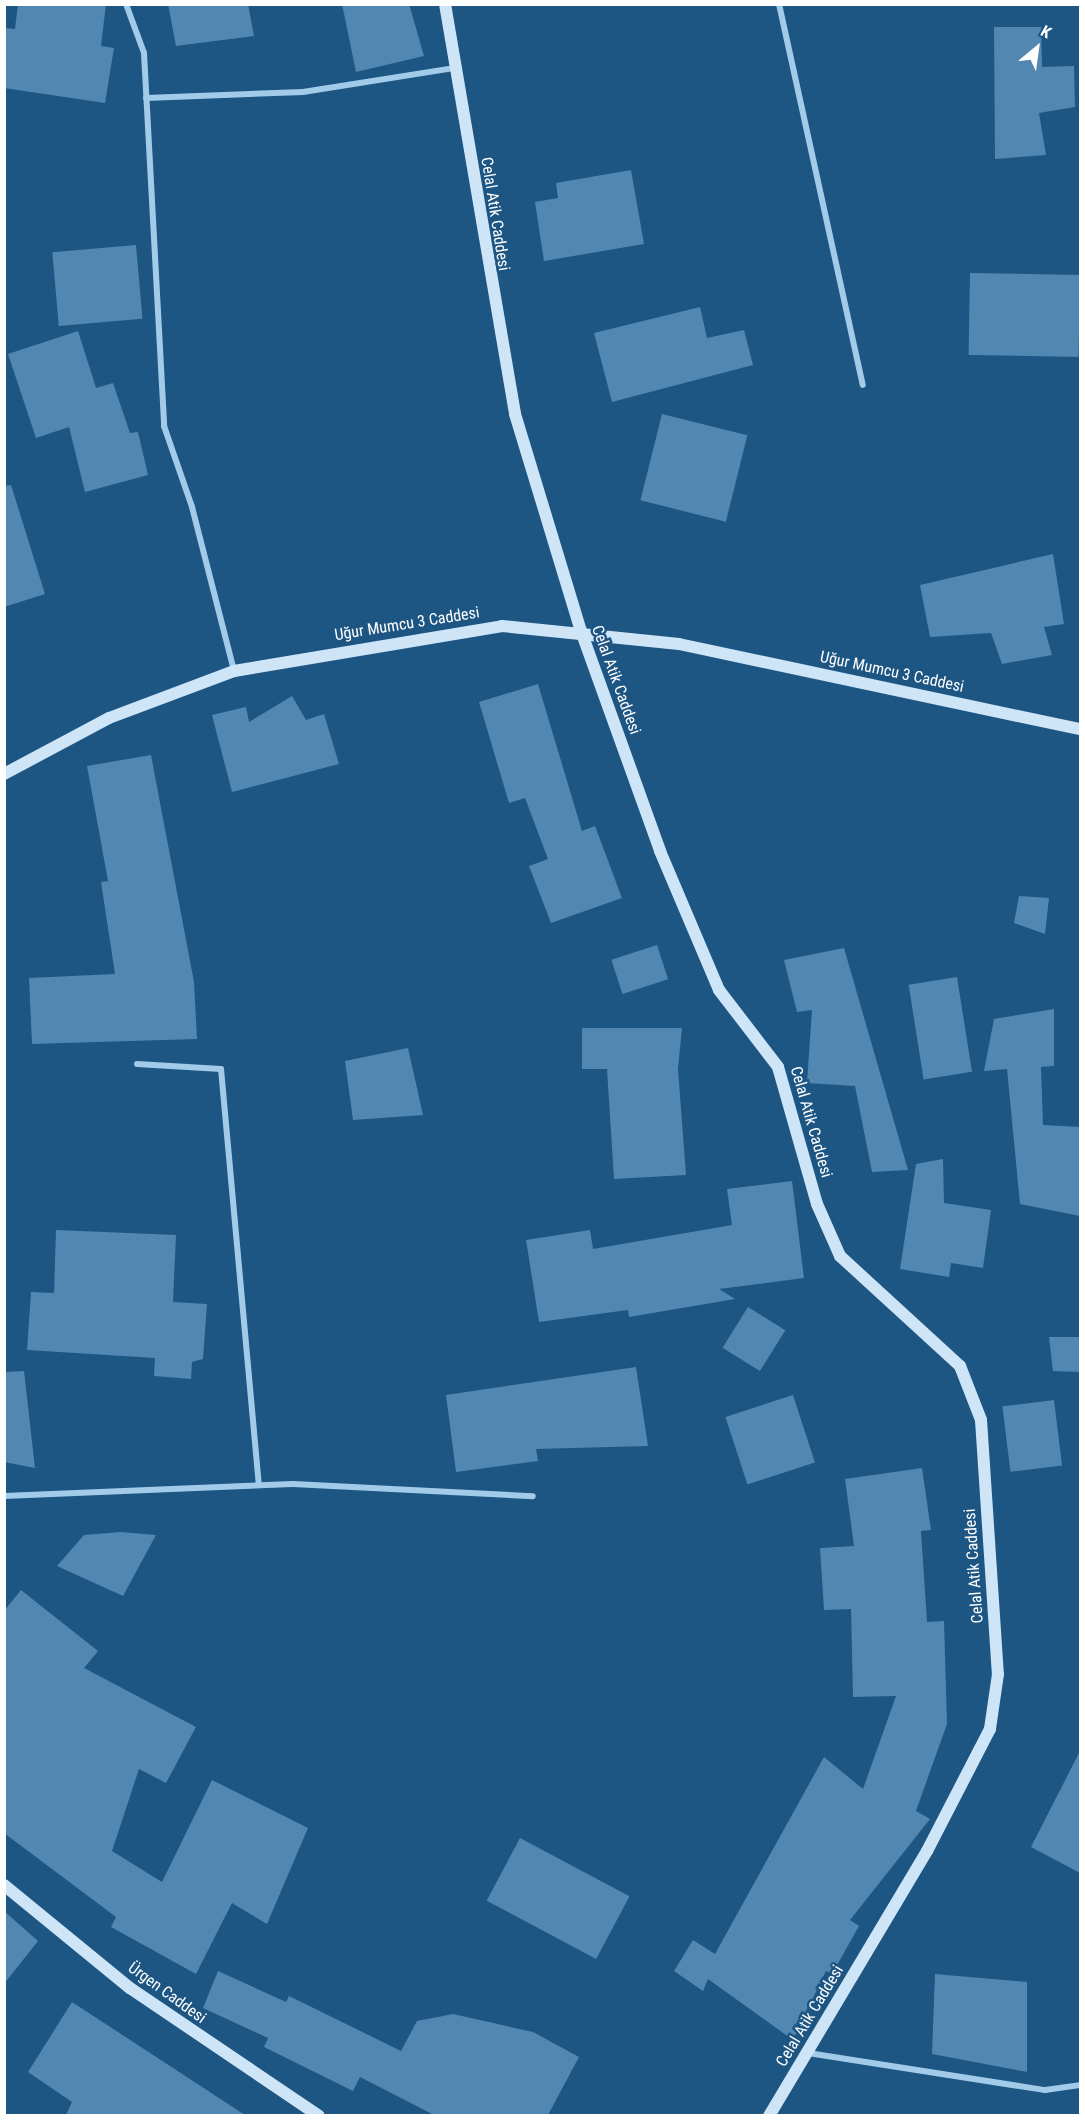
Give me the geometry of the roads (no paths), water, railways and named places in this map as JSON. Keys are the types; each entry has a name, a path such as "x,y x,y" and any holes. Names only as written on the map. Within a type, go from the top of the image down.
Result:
{"street":[{"path":"126,4 144,53 164,426 192,507 234,671"},
{"name":"Celal Atik Caddesi","path":"445,4 515,414 581,631 699,951 719,990 778,1066 827,1232 860,1276 960,1366 981,1420 999,1674 990,1729 933,1841 769,2115"},
{"path":"779,4 863,385"},
{"path":"146,98 303,92 455,68"},
{"name":"Uğur Mumcu 3 Caddesi","path":"4,774 109,718 234,671 446,631 502,626 581,631 679,644 1080,729"},
{"path":"137,1064 220,1069 259,1485"},
{"path":"4,1496 259,1485 533,1496"},
{"name":"Ürgen Caddesi","path":"4,1886 130,1988 319,2115"},
{"path":"808,2053 1045,2090 1080,2085"}]}
